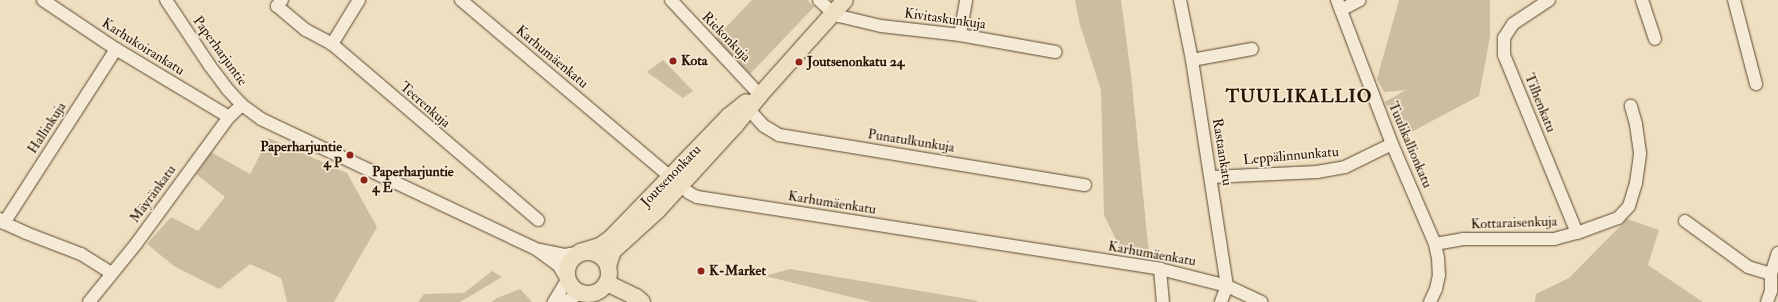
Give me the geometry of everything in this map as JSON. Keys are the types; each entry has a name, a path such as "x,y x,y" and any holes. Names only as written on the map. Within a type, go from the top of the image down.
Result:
{"main road":[{"name":"Joutsenonkatu","path":"580,252 600,246 606,242 675,181 746,106 760,95 845,0"},
{"name":"Joutsenonkatu","path":"608,266 613,251 657,210 675,181"},
{"path":"580,252 599,254 608,266 609,272 606,282 597,292 592,294 581,293 572,288 567,280 569,262 580,252"},
{"path":"606,282 636,296 642,302"}],"street":[{"name":"Karhukoirankatu","path":"43,0 116,49 229,118"},
{"name":"Paperharjuntie","path":"166,0 229,92 242,105 261,119 536,249 559,266 567,280"},
{"path":"332,44 359,0"},
{"name":"Karhumäenkatu","path":"461,0 675,181 697,197 1160,269 1227,286 1262,302"},
{"name":"Riekonkuja","path":"671,0 760,95"},
{"path":"819,0 833,13"},
{"path":"960,35 966,0"},
{"name":"Rastaankatu","path":"1180,0 1192,60 1227,286"},
{"path":"1339,5 1360,0"},
{"name":"Tilhenkatu","path":"1549,0 1513,24 1504,38 1504,55 1577,234"},
{"path":"1642,0 1655,38"},
{"path":"1734,0 1756,84"},
{"name":"Teerenkuja","path":"275,2 306,30 332,44 538,220"},
{"name":"Tuulikallionkatu","path":"1339,5 1392,144 1435,244 1439,275 1436,289 1430,302"},
{"name":"Kivitaskunkuja","path":"833,13 839,16 881,26 960,35 1055,52"},
{"name":"Hallinkuja","path":"2,221 116,49"},
{"path":"1192,60 1252,49"},
{"name":"Mäyränkatu","path":"89,302 136,244 229,118 242,105"},
{"name":"Punatulkunkuja","path":"746,106 764,126 779,135 1086,185"},
{"name":"Kottaraisenkuja","path":"1435,244 1462,239 1554,239 1577,234 1618,218 1629,206 1636,183 1640,153 1636,124 1631,106"},
{"name":"Leppälinnunkatu","path":"1211,177 1317,172 1345,167 1392,144"},
{"path":"2,221 26,234 81,254 111,273"},
{"path":"1685,221 1748,267 1771,274"},
{"name":"Paperharjuntie","path":"536,249 565,255 580,252"},
{"path":"1767,302 1771,291 1771,274 1778,253"},
{"path":"1160,269 1163,302"},
{"path":"554,302 567,280"},
{"path":"1221,302 1227,286"},
{"path":"564,302 581,293"}],"shaded area":[{"path":"752,0 807,0 814,7 750,74 714,40"},
{"path":"1075,0 1121,0 1131,75 1149,254 1120,248 1104,215 1101,90 1080,25"},
{"path":"1399,0 1490,0 1490,37 1479,96 1402,137 1385,102 1406,90 1384,92 1377,79"},
{"path":"663,60 693,91 683,98 647,72"},
{"path":"269,138 347,173 377,227 334,302 287,302 281,278 250,264 219,289 174,266 147,244 171,217 198,231 225,197 196,174 211,152 250,174"},
{"path":"1627,219 1659,230 1648,265 1703,302 1535,302 1536,294 1569,278"},
{"path":"790,269 979,302 871,302 765,276"},
{"path":"492,271 502,277 460,302 418,302 424,294 464,293"},
{"path":"520,289 532,302 491,302 497,298"}],"place":[{"name":"Kota","path":"673,61"},
{"name":"Joutsenonkatu 24","path":"799,62"},
{"name":"Paperharjuntie 4 P","path":"350,155"},
{"name":"Paperharjuntie 4 E","path":"364,180"},
{"name":"K-Market","path":"701,271"}],"district":[{"name":"TUULIKALLIO","path":"1299,97"}]}
